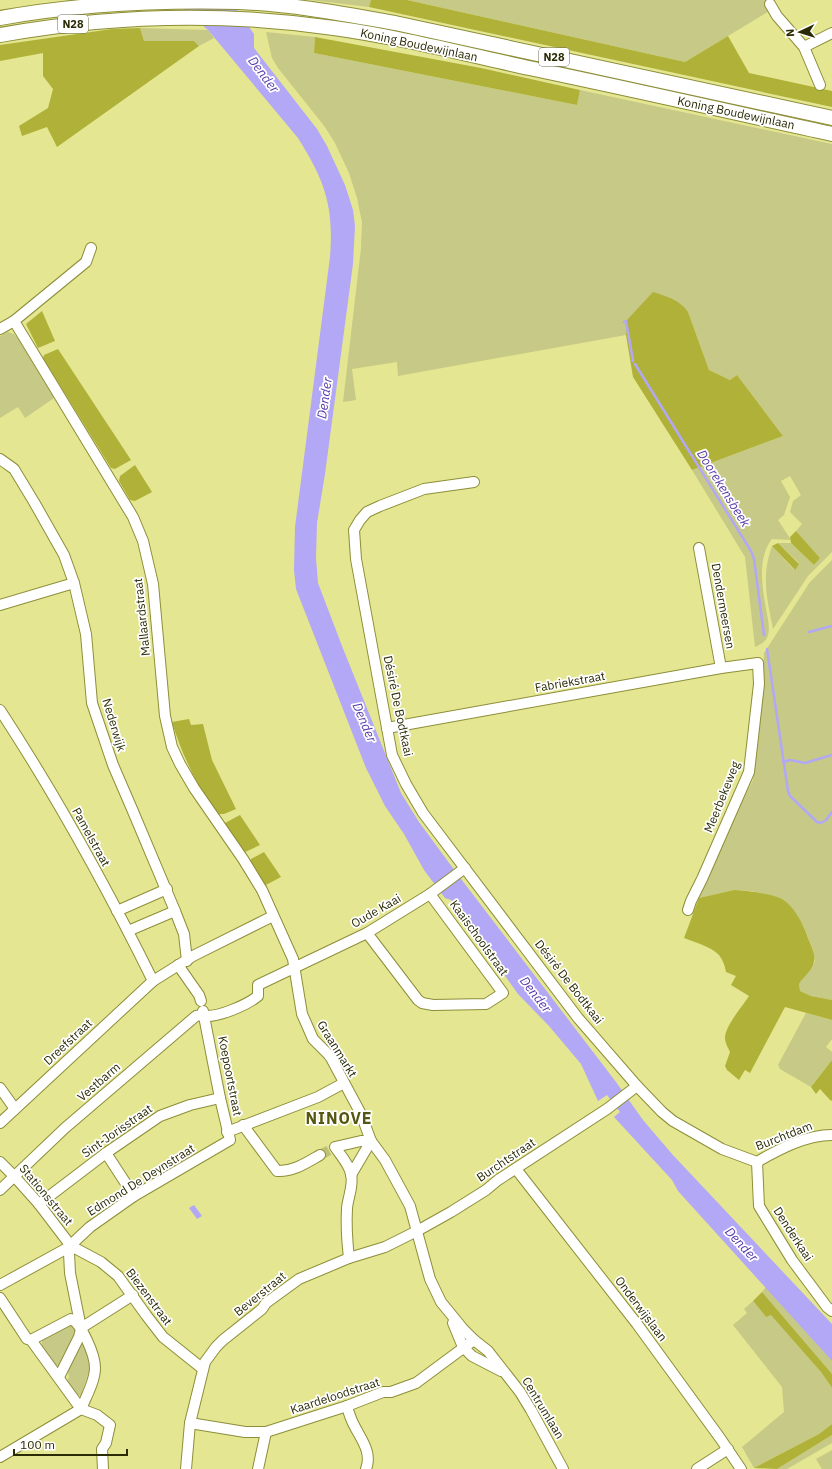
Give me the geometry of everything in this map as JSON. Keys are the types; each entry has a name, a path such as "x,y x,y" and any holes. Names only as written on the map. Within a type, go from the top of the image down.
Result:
{"highway":[{"name":"Koning Boudewijnlaan","path":"0,18 39,11 137,2 216,1 275,5 337,13 395,23 832,118"},
{"name":"Koning Boudewijnlaan","path":"0,35 44,27 146,18 232,18 335,28 394,39 832,134"}],"street":[{"path":"770,4 777,16 804,47 820,85"},
{"path":"804,47 832,33"},
{"path":"0,329 14,321 86,262 91,248"},
{"name":"Mallaardstraat","path":"14,321 133,517 143,541 153,584 165,716 172,747 194,788 262,890 293,959 294,967"},
{"name":"Nederwijk","path":"0,459 14,469 64,555 74,583 86,634 92,703 113,766 167,889 184,934 182,963"},
{"name":"Désiré De Bodtkaai","path":"474,482 424,489 396,500 367,512 354,530 356,559 392,755 406,784 423,813 463,869 578,1018 631,1091 703,1138"},
{"name":"Dendermeersen","path":"699,548 721,668"},
{"path":"0,605 74,583"},
{"name":"Fabriekstraat","path":"387,728 721,668 758,663"},
{"name":"Meerbekeweg","path":"688,910 691,900 749,772 759,684 758,663"},
{"name":"Pamelstraat","path":"0,710 35,763 128,931 153,981"},
{"name":"Oude Kaai","path":"203,1009 231,1010 250,1003 258,996 258,985 367,933 430,894 463,869"},
{"path":"117,911 167,889"},
{"name":"Kaaischoolstraat","path":"367,933 418,1000 422,1003 433,1005 486,1004 503,993 430,894"},
{"path":"128,931 175,911"},
{"name":"Dreefstraat","path":"0,1123 153,981 222,941 273,916"},
{"name":"Koepoortstraat","path":"182,963 199,995 203,1009 229,1136"},
{"name":"Graanmarkt","path":"294,967 302,1014 313,1039 328,1054 361,1114 371,1141 385,1160 410,1206 417,1231"},
{"name":"Vestbarm","path":"0,1190 65,1128 203,1009"},
{"name":"Edmond De Deynstraat","path":"0,1285 71,1246 90,1227 134,1196 229,1136 242,1125 318,1097 344,1083"},
{"path":"0,1088 15,1109"},
{"name":"Burchtstraat","path":"349,1258 385,1246 417,1231 451,1212 608,1109 631,1091"},
{"name":"Sint-Jorisstraat","path":"39,1204 160,1116 190,1105 220,1098"},
{"path":"242,1125 277,1171 285,1172 294,1169 320,1155"},
{"name":"Burchtdam","path":"703,1138 740,1156 758,1162 806,1140 832,1135"},
{"path":"349,1258 346,1225 347,1206 351,1190 351,1175 347,1163 335,1147 361,1141 371,1141"},
{"path":"351,1175 371,1141"},
{"path":"106,1154 134,1196"},
{"name":"Stationsstraat","path":"0,1162 39,1204 71,1246"},
{"name":"Denderkaai","path":"758,1162 759,1206 792,1260 827,1307 832,1311"},
{"name":"Onderwijslaan","path":"516,1169 637,1324 741,1469"},
{"name":"Centrumlaan","path":"417,1231 430,1280 438,1297 449,1313 474,1340 488,1351 506,1373 531,1410 562,1469"},
{"path":"59,1377 79,1337 81,1329 70,1273 69,1254 71,1246"},
{"name":"Biezenstraat","path":"71,1246 101,1262 118,1276 163,1337 203,1369"},
{"name":"Beverstraat","path":"186,1469 190,1423 203,1369 205,1362 216,1347 262,1309 266,1303 299,1279 349,1258"},
{"path":"81,1329 133,1295"},
{"path":"0,1298 27,1339 31,1340 81,1409 97,1415 110,1424 106,1442 102,1450 103,1469"},
{"name":"Centrumlaan","path":"449,1313 463,1348 472,1356 506,1373"},
{"path":"0,1457 81,1409 95,1367 89,1343 76,1321 71,1319 31,1340"},
{"name":"Kaardeloodstraat","path":"190,1423 245,1432 266,1432 347,1406 383,1392 391,1392 416,1383 474,1340"},
{"path":"347,1406 351,1421 367,1449 369,1462 366,1469"},
{"path":"258,1469 266,1432"},
{"path":"697,1469 728,1449"}],"green space":[{"path":"310,0 371,0 369,7"},
{"path":"407,0 768,0 771,10 685,62"},
{"path":"140,28 208,30 214,38 199,46 194,41 144,41"},
{"path":"266,32 315,37 314,53 577,105 580,90 832,144 832,552 808,576 773,629 766,588 767,568 772,546 794,570 799,563 778,543 791,543 814,565 820,558 796,531 802,524 790,512 793,501 801,495 790,476 781,481 790,497 784,515 778,520 791,540 772,539 764,556 762,575 769,633 763,642 755,647 745,557 692,470 783,436 737,375 730,380 709,370 688,312 627,320 626,335 398,376 397,362 352,369 356,400 343,402 361,248 362,222 357,198 349,173 335,143 325,127 278,68 272,58"},
{"path":"8,332 14,334 18,339 54,398 25,418 18,407 0,418 0,336"},
{"path":"832,560 832,1000 811,996 800,991 799,984 815,961 813,950 804,927 794,911 781,899 752,891 734,890 699,898 722,841 753,780 764,653 810,582"},
{"path":"806,1013 832,1020 832,1039 826,1047 832,1052 832,1060 811,1087 780,1069 778,1065"},
{"path":"766,1287 832,1361 832,1374 762,1292"},
{"path":"753,1301 766,1317 771,1314 821,1372 832,1388 832,1424 819,1434 754,1468 742,1447 784,1412 782,1387 733,1325 747,1313 744,1309"},
{"path":"70,1325 76,1333 61,1365 55,1366 42,1347 42,1339"},
{"path":"81,1344 84,1344 90,1368 81,1395 76,1396 67,1383 69,1376 67,1369"},
{"path":"832,1435 832,1443 787,1469 777,1469"},
{"path":"832,1450 832,1469 822,1469 816,1459"}],"shaded area":[{"path":"371,0 407,0 685,62 728,36 749,73 832,91 832,107 369,7"},
{"path":"140,28 144,41 194,41 199,46 57,147 47,127 22,136 19,126 48,108 53,89 43,76 43,53 0,61 0,45 112,29"},
{"path":"315,37 481,68 580,90 577,105 314,53"},
{"path":"653,292 672,299 685,308 688,312 709,370 730,380 737,375 783,436 692,470 633,377 626,335 627,320"},
{"path":"42,311 55,341 38,348 26,324"},
{"path":"58,349 131,460 115,469 111,468 43,358 44,355"},
{"path":"135,465 152,492 135,501 130,500 119,481 120,476"},
{"path":"796,531 820,558 814,565 791,543 790,537"},
{"path":"778,543 799,564 795,570 772,546"},
{"path":"189,719 191,725 203,724 212,760 236,809 224,814 217,814 197,781 185,758 172,722"},
{"path":"240,815 260,845 243,853 224,825"},
{"path":"264,852 281,877 264,886 250,862 251,859"},
{"path":"734,890 757,892 775,896 785,901 794,910 804,927 814,955 812,967 799,984 800,991 811,996 832,1000 832,1020 785,1007 750,1073 745,1070 739,1080 727,1070 725,1066 730,1052 726,1044 725,1037 728,1027 749,996 731,985 736,976 726,972 723,961 716,952 703,945 684,938 699,898"},
{"path":"832,1060 831,1101 820,1089 816,1094 811,1087"},
{"path":"762,1292 832,1374 832,1388 821,1372 771,1315 766,1317 753,1301"},
{"path":"832,1424 832,1435 777,1469 754,1468 819,1434"}],"water":[{"name":"Dender","path":"172,0 230,0 254,34 254,48 317,129 327,146 345,185 353,210 355,226 353,264 317,523 316,558 318,583 401,793 419,822 455,871 616,1082 643,1120 672,1154 832,1324 832,1361 678,1191 672,1180 614,1117 620,1112 607,1095 598,1101 581,1064 549,1026 518,994 451,900 445,898 424,870 404,834 385,806 366,768 296,589 294,570 295,527 330,257 330,223 326,194 315,168 298,138 208,30"},
{"path":"194,1205 202,1216 197,1219 189,1208"}],"waterway":[{"name":"Doorekensbeek","path":"624,322 626,321 633,361"},
{"name":"Doorekensbeek","path":"635,364 751,551 754,559 764,635"},
{"path":"809,632 832,626"},
{"name":"Doorekensbeek","path":"767,649 788,791 790,796 817,822 821,823 826,820 832,812"},
{"path":"783,762 790,760 805,763 832,755"}],"tunnel":[{"path":"320,1155 335,1147"}],"district":[{"name":"NINOVE","path":"339,1118"}]}
